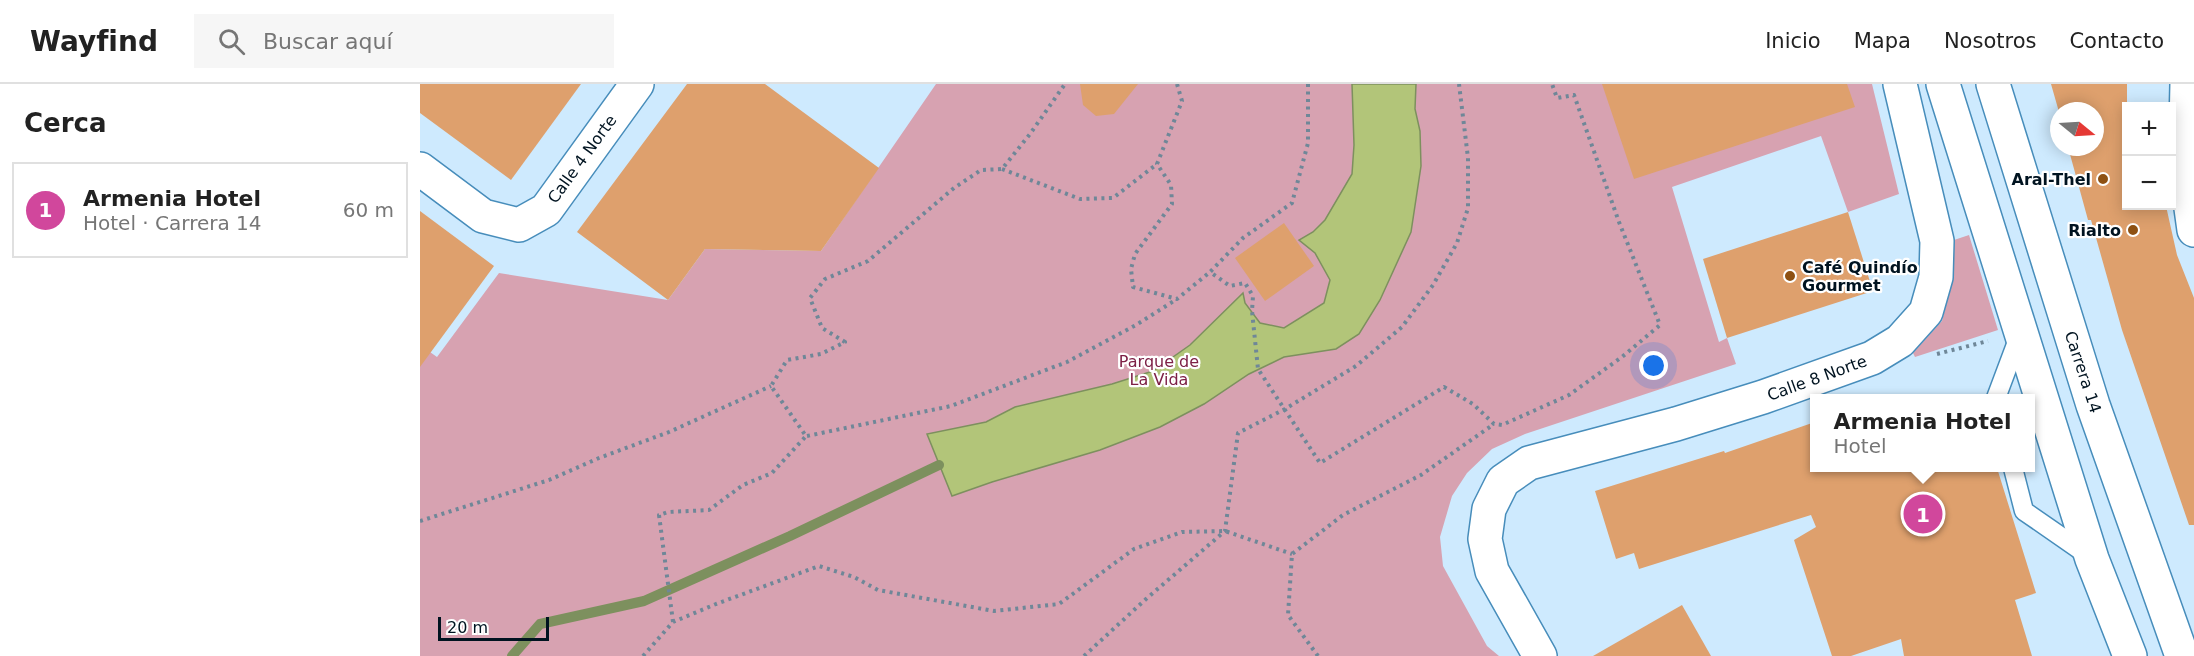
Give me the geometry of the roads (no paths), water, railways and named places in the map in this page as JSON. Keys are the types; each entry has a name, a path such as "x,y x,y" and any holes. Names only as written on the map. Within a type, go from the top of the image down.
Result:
{"street":[{"name":"Calle 4 Norte","path":"420,169 483,216 519,225 546,210 637,84"},
{"name":"Calle 8 Norte","path":"1540,656 1492,571 1485,539 1489,509 1503,481 1529,464 1735,406 1872,358 1900,341 1926,312 1936,277 1937,242 1900,84"},
{"path":"1942,84 2092,559 2130,656"},
{"name":"Carrera 14","path":"1993,84 2093,405 2182,656"},
{"path":"2187,84 2194,230"}],"lane":[{"path":"1998,394 2021,332"},
{"path":"2014,472 2024,511 2092,559"}],"waterway":[{"path":"512,656 540,624 644,601 790,536 939,465"}],"place":[{"name":"Aral-Thel","path":"2103,179"},
{"name":"Rialto","path":"2133,230"},
{"name":"Café Quindío Gourmet","path":"1790,276"},
{"name":"Armenia Hotel","path":"1923,514"}],"park label":[{"name":"Parque de La Vida","path":"1159,370"}]}
